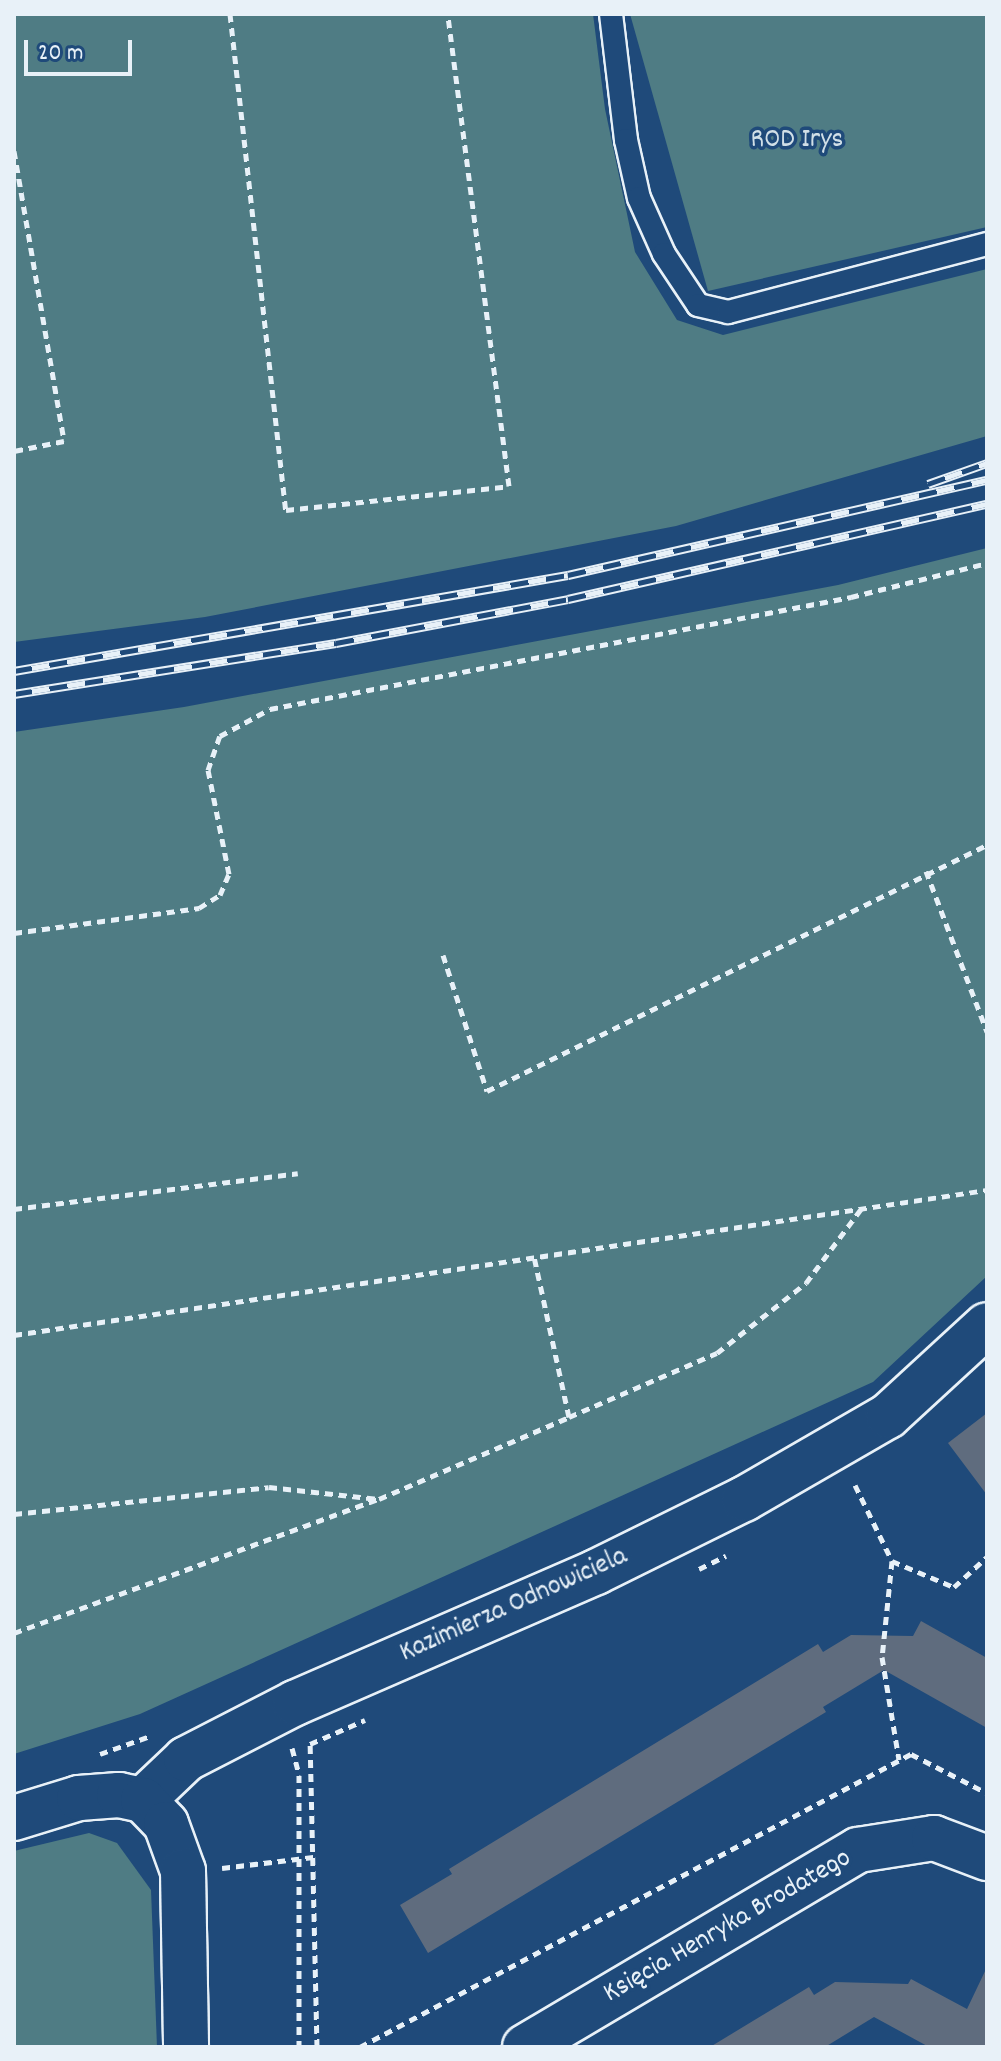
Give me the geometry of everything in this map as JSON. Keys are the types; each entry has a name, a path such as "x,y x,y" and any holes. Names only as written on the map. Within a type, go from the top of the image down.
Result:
{"street":[{"name":"Kazimierza Odnowiciela","path":"143,1800 186,1759 295,1703 596,1572 744,1499 888,1416 987,1325"},
{"path":"14,1818 79,1798 119,1795 143,1800 166,1824 183,1871 186,2047"},
{"name":"Księcia Henryka Brodatego","path":"525,2047 858,1850 934,1838 987,1858"}],"lane":[{"path":"611,14 626,140 639,198 664,254 698,305 728,312 987,244"}],"path":[{"path":"230,14 286,510 509,486 448,14"},
{"path":"14,151 64,441 14,451"},
{"path":"14,933 199,908 220,895 229,874 208,770 220,736 270,709 851,597 987,563"},
{"path":"443,955 487,1091 926,871 987,845"},
{"path":"926,871 987,1032"},
{"path":"14,1209 298,1173"},
{"path":"14,1335 987,1190"},
{"path":"14,1633 379,1499 717,1353 806,1283 861,1208"},
{"path":"534,1257 569,1417"},
{"path":"842,1492 868,1476"},
{"path":"855,1485 892,1561 882,1657 899,1760"},
{"path":"14,1514 269,1487 379,1499"},
{"path":"684,1576 739,1549"},
{"path":"892,1561 954,1587 987,1557"},
{"path":"317,2047 310,1744 368,1719"},
{"path":"290,1739 299,1775 299,2047"},
{"path":"360,2047 911,1754 987,1793"},
{"path":"183,1871 313,1857"}],"green space":[{"path":"14,14 593,14 605,109 635,252 677,320 723,335 987,269 987,436 676,526 205,617 14,642"},
{"name":"ROD Irys","path":"630,14 987,14 987,227 708,291"},
{"path":"987,548 987,1276 873,1382 140,1714 14,1754 14,732 184,707 838,585"},
{"path":"89,1833 117,1843 151,1890 157,2047 14,2047 14,1851"}],"building":[{"path":"987,1413 987,1495 948,1443"},
{"path":"921,1621 987,1658 987,1728 884,1670 823,1707 826,1712 428,1953 400,1905 452,1874 449,1869 818,1644 823,1652 851,1635 913,1636"},
{"path":"987,1967 987,2047 929,2047 874,2017 825,2047 710,2047 809,1987 814,1995 835,1982 908,1984 911,1979 967,2009"}],"railway":[{"path":"928,484 987,463"},
{"path":"14,671 568,575 987,480"},
{"path":"14,694 336,643 568,599 987,504"}]}
